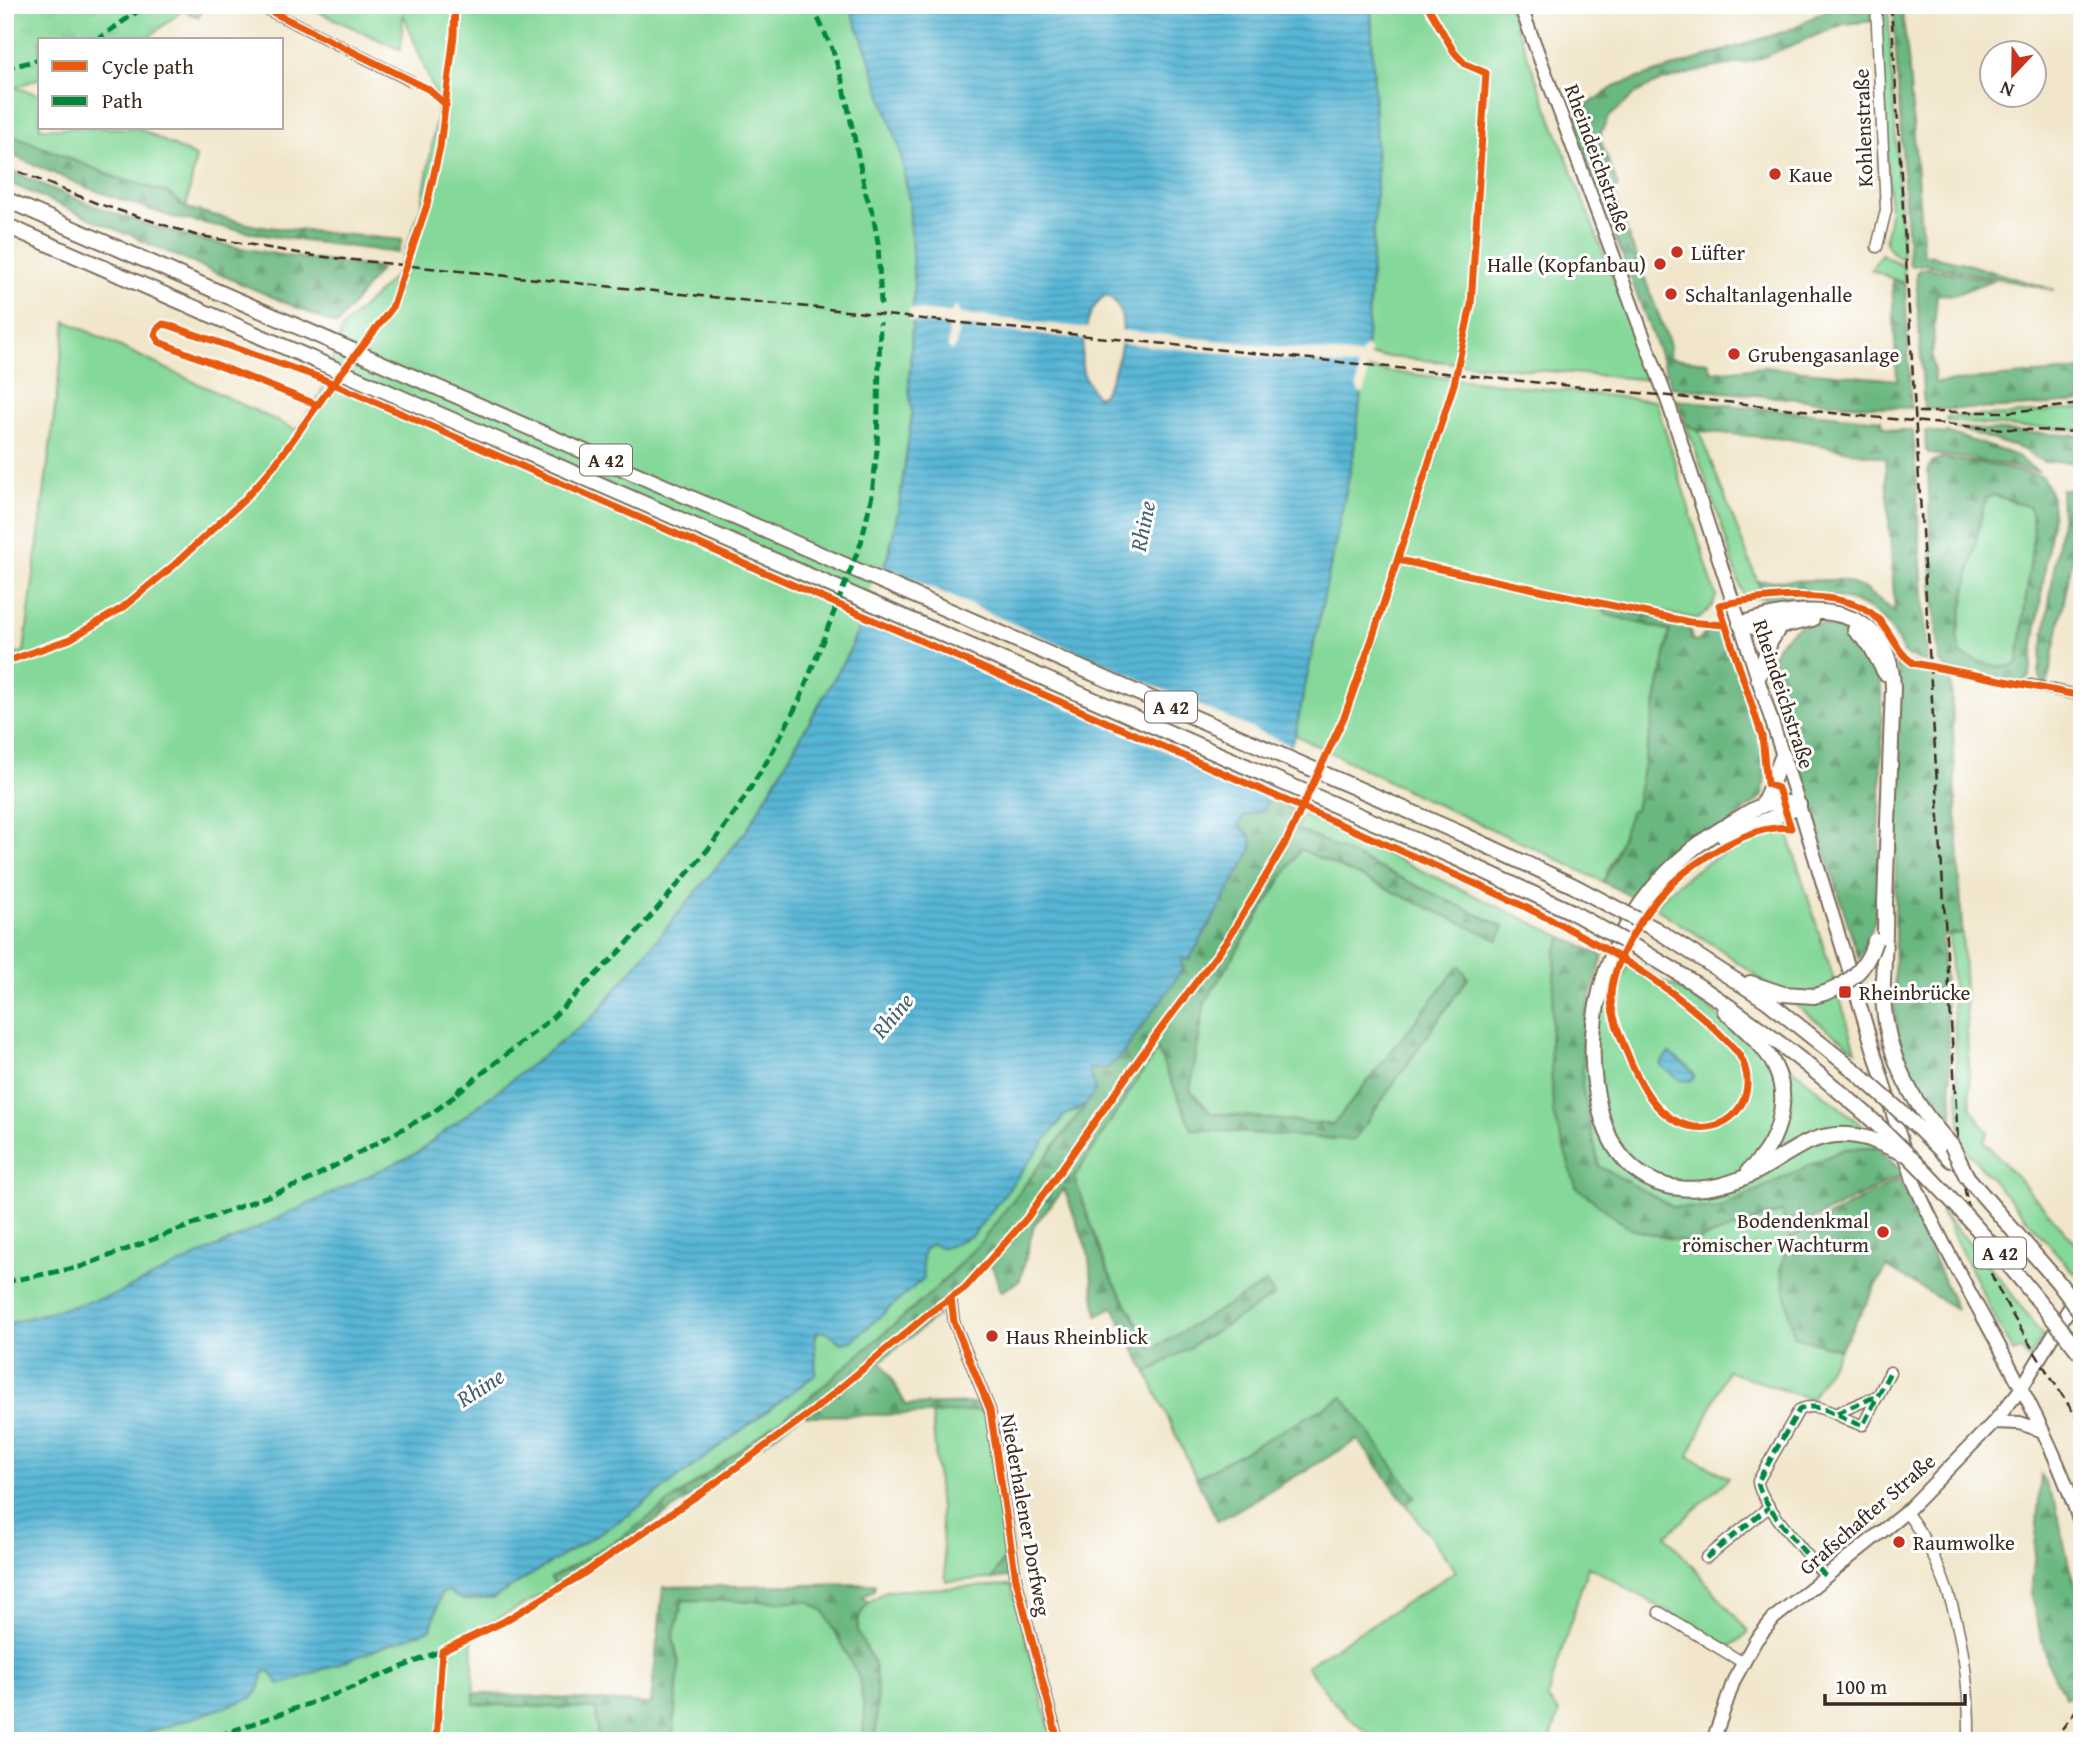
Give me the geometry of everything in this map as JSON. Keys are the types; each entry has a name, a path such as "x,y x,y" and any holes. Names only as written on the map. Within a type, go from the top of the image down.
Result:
{"highway":[{"name":"A 42","path":"5,199 1464,835 1572,885 1655,929 1775,1007 1951,1153 1967,1177 2058,1282 2082,1314"},
{"name":"A 42","path":"5,225 1359,815 1527,890 1642,951 1690,979 1749,1019 1825,1079 1914,1158 1970,1218 2081,1354"},
{"path":"1740,624 1765,616 1825,611 1854,619 1879,640 1886,650 1892,673 1884,1013 1896,1064 1909,1092 1951,1153"},
{"path":"1740,624 1756,629 1778,629 1810,619 1823,619 1850,627 1861,635 1876,654 1885,674 1891,702"},
{"path":"1758,678 1770,642 1778,629"},
{"path":"1763,805 1783,755"},
{"path":"1799,806 1783,802 1763,805 1708,836 1694,846 1653,888 1632,915 1609,962 1599,995 1594,1029 1593,1062 1597,1096 1605,1128 1618,1152 1637,1172 1674,1189 1715,1188 1757,1171 1796,1147 1826,1136 1841,1134 1870,1139 1914,1158"},
{"path":"1678,863 1726,835 1799,806"},
{"path":"1729,975 1783,994 1814,996 1833,991 1849,981 1868,959 1885,903"},
{"path":"1690,979 1767,1054 1776,1068 1782,1110 1774,1137 1760,1158 1740,1178"}],"main road":[{"name":"Rheindeichstraße","path":"1520,5 1669,405 1783,755 1913,1180 1937,1235 2043,1431 2069,1487 2082,1529"},
{"name":"Grafschafter Straße","path":"1713,1741 1742,1662 1756,1640 1774,1618 1906,1512 1994,1422 2021,1389 2082,1287"},
{"path":"1994,1422 2020,1423 2043,1431"}],"street":[{"path":"258,5 411,81"},
{"name":"Kohlenstraße","path":"1876,5 1886,211 1877,247"},
{"path":"2031,685 2082,696"},
{"name":"Niederhalener Dorfweg","path":"951,1299 954,1322 990,1410 1016,1579 1058,1741"},
{"path":"1825,1576 1769,1507 1758,1488 1758,1481 1799,1410 1806,1406 1837,1413 1863,1425 1890,1372"},
{"path":"1837,1413 1879,1395"},
{"path":"1861,1402 1868,1416"},
{"path":"1706,1559 1769,1507"},
{"path":"1906,1512 1923,1535 1951,1604 1966,1665 1969,1741"},
{"path":"1659,1612 1742,1662"}],"green space":[{"path":"16,5 205,5 198,17 183,10 148,38 38,38 38,79 11,89 5,86 5,23"},
{"path":"304,5 849,5 900,150 909,200 914,286 909,388 912,413 899,507 889,553 848,654 747,830 592,1019 412,1160 115,1299 5,1329 5,657 24,652 66,321 296,430 319,397 343,327 397,274 422,204 439,104 403,13 401,50"},
{"path":"1371,5 1508,5 1652,380 1366,355 1377,177"},
{"path":"1836,5 1872,5 1873,21 1844,24 1756,60 1662,81 1639,91 1608,118 1600,139 1618,187 1614,191 1622,219 1670,345 1669,358 1708,362 1712,372 1763,367 1897,380 1892,279 1905,284 1911,408 1672,387 1573,126 1579,111 1617,85 1789,30"},
{"path":"1879,5 1888,5 1903,260 1889,249 1885,239 1890,212"},
{"path":"1893,5 1901,5 1908,57 1923,254 2054,290 1924,264 1909,264"},
{"path":"5,84 38,94 38,130 142,130 196,157 186,208 168,193 117,178 5,132"},
{"path":"5,132 117,178 168,193 186,208 256,226 402,240 398,253 269,236 172,217 88,188 5,152"},
{"path":"5,168 104,210 181,234 228,246 381,268 337,325 5,181"},
{"path":"1881,254 1903,266 1905,284 1871,270"},
{"path":"1927,268 1992,280 1954,295 1937,294 1932,355 1935,383 2082,370 2082,401 2003,408 1924,409 1916,273"},
{"path":"1364,369 1656,401 1716,596 1713,605 1699,619 1597,600 1597,606 1608,615 1670,630 1635,810 1603,882 1295,735 1353,457"},
{"path":"1677,400 1881,420 1882,426 1894,430 1913,430 1927,662 1907,656 1890,628 1863,606 1832,596 1764,598 1757,581 1842,580 1865,589 1895,612 1885,458 1794,440 1699,431 1686,424"},
{"path":"2082,408 2082,430 1947,421 1947,417 2010,415"},
{"path":"1686,424 1699,431 1764,598 1744,598"},
{"path":"1955,428 2082,436 2082,462 2044,462 2022,449"},
{"path":"1925,431 1946,432 2014,455 2039,472 1930,454 1926,450"},
{"path":"1941,458 1981,463 2042,476 2051,495 2053,512 2030,675 2023,682 1953,670 1939,661 1932,582 1928,468 1933,461","holes":["1993,495 2030,507 2034,532 2018,663 2005,667 1991,666 1960,654 1957,636 1983,507 1987,498"]},
{"path":"2061,489 2082,489 2082,512 2047,686 2042,682 2039,673 2062,514"},
{"path":"1993,495 2030,507 2034,532 2018,663 2005,667 1960,654 1957,636 1983,507 1987,498"},
{"path":"1597,605 1684,623 1690,630 1692,640 1698,641 1708,631 1724,631 1754,712 1763,756 1763,796 1636,899 1603,882 1614,860 1631,810 1635,810 1670,631 1608,615"},
{"path":"1808,624 1825,625 1846,632 1862,645 1876,668 1881,688 1878,894 1875,920 1859,959 1779,702 1773,674 1773,657 1780,642 1795,629"},
{"path":"1894,660 1949,672 1951,684 1962,933 1942,936 1954,1136 1930,1107 1913,1079 1902,1049 1894,1012 1898,672"},
{"path":"1269,797 1295,811 1289,825 1504,927 1498,940 1300,849 1205,1002 1190,1090 1211,1113 1333,1125 1459,966 1468,978 1354,1140 1192,1129 1157,1049 1074,1178 1107,1270 1152,1349 1266,1283 1274,1296 1147,1373 1113,1307 1097,1315 1088,1252 1064,1189 1034,1225 1020,1280 1001,1292 993,1268 986,1260 964,1285 932,1307 938,1315 881,1361 906,1405 981,1403 986,1410 932,1414 803,1414 713,1482 557,1587 551,1578 624,1536 802,1404 932,1292 981,1242 1085,1106 1089,1069 1108,1068 1181,958 1190,959 1252,849 1251,837 1239,826 1244,816 1263,810"},
{"path":"1303,815 1563,937 1556,950 1550,1044 1576,1187 1689,1243 1783,1212 1789,1238 1781,1269 1794,1337 1840,1349 1811,1399 1727,1371 1689,1456 1729,1478 1666,1536 1749,1632 1730,1647 1588,1566 1547,1698 1559,1713 1550,1741 1381,1741 1357,1725 1331,1698 1306,1666 1456,1571 1406,1504 1415,1497 1343,1398 1196,1478 1147,1373 1274,1296 1265,1283 1152,1350 1107,1270 1074,1178 1158,1048 1193,1129 1354,1140 1459,966 1333,1125 1211,1113 1190,1090 1205,1002 1301,848 1498,939 1504,927 1296,829"},
{"path":"1776,830 1788,834 1856,1050 1720,949 1654,907 1681,881 1710,861"},
{"path":"1962,933 1971,1109 1988,1132 1984,1141 2082,1250 2082,1262 2075,1274 1961,1144 1949,934"},
{"path":"1563,937 1603,956 1585,1017 1582,1086 1599,1166 1673,1207 1718,1209 1844,1149 1877,1148 1905,1173 1788,1232 1782,1212 1690,1243 1630,1229 1576,1187 1553,1113 1550,1044 1556,950"},
{"path":"1627,966 1678,988 1776,1055 1870,1132 1877,1148 1844,1149 1718,1209 1673,1207 1599,1166 1582,1086 1585,1017 1591,998 1604,1003 1619,1001 1618,991"},
{"path":"1085,1106 981,1242 932,1292 802,1404 624,1536 551,1578 557,1587 472,1632 474,1704 597,1709 598,1741 124,1741 252,1698 259,1690 264,1672 270,1671 278,1683 431,1629 441,1593 449,1591 465,1600 492,1599 627,1516 815,1375 817,1332 827,1332 841,1343 922,1264 923,1251 931,1244 945,1247 973,1235 1065,1115"},
{"path":"1899,1179 1956,1309 1887,1267 1840,1349 1794,1337 1781,1268 1789,1238"},
{"path":"1941,1211 1999,1277 2043,1336 2029,1359 2021,1350 2013,1353"},
{"path":"1343,1397 1416,1497 1406,1504 1358,1440 1218,1521 1196,1478"},
{"path":"986,1410 999,1471 1006,1555 992,1579 946,1581 932,1414"},
{"path":"2041,1475 2056,1506 2070,1570 2082,1605 2082,1681 2066,1698 2048,1664 2031,1597"},
{"path":"1006,1555 1009,1577 992,1579"},
{"path":"875,1584 874,1590 862,1597 869,1602 861,1613 858,1630 875,1670 876,1741 861,1741 865,1717 859,1678 824,1611 809,1602 683,1600 673,1638 679,1663 673,1736 679,1741 598,1741 596,1709 474,1704 474,1693 651,1704 663,1587"},
{"path":"1011,1585 1053,1741 876,1741 875,1668 857,1635 860,1612 869,1602 886,1591"},
{"path":"683,1599 809,1602 824,1611 860,1678 865,1717 861,1741 679,1741 673,1737 679,1663 673,1638"}],"water":[{"name":"Rhine","path":"849,5 1371,5 1377,177 1366,355 1353,457 1295,735 1263,810 1244,816 1239,825 1251,837 1252,849 1190,959 1181,959 1182,969 1120,1057 1108,1068 1089,1069 1096,1089 1085,1106 1065,1115 973,1235 945,1248 931,1244 924,1250 924,1278 852,1341 841,1343 827,1332 817,1332 815,1375 627,1516 492,1599 465,1600 449,1591 441,1593 431,1629 284,1684 278,1683 270,1671 264,1672 259,1690 252,1698 124,1741 5,1741 5,1324 114,1295 417,1153 594,1016 747,830 848,654 889,553 899,507 912,413 909,388 914,286 909,200 900,150","holes":["1107,295 1116,304 1121,315 1122,343 1114,372 1103,394 1097,397 1083,372 1083,341 1089,318 1100,300"]},
{"path":"1669,1053 1688,1067 1694,1078 1690,1081 1680,1080 1662,1067 1660,1064"}],"pier":[{"path":"956,306 960,314 1090,328 1089,340 959,326 956,346 952,351 948,347 949,326 909,321 910,309 950,313"},
{"path":"1118,330 1359,355 1366,346 1370,351 1365,392 1360,394 1357,389 1358,367 1118,343"},
{"path":"880,565 1294,747 1272,798 859,617"}],"railway":[{"path":"1891,5 1959,1158 1978,1242 1999,1290 2025,1337 2082,1426"},
{"path":"5,166 96,203 195,235 315,256 1861,416 1985,428 2082,432"},
{"path":"1918,412 2010,412 2082,404"},
{"path":"2053,1741 2082,1702"}],"marked path":[{"path":"99,38 147,5"},
{"path":"812,5 833,51 843,83 878,243 881,305"},
{"path":"5,69 38,60"},
{"path":"457,1093 551,1019 626,945 710,847 769,758 800,699 861,543 872,495 877,450 880,322"},
{"path":"5,1282 80,1267 305,1182 432,1113 456,1095 461,1087"},
{"path":"1825,1576 1775,1515 1760,1490 1758,1481 1799,1410 1807,1407 1824,1409 1863,1425 1890,1372"},
{"path":"1837,1413 1879,1395"},
{"path":"1706,1558 1769,1507"},
{"path":"204,1741 336,1694 446,1649"}],"cycle path":[{"path":"258,5 428,89 446,105"},
{"path":"5,662 70,639 122,608 173,566 244,500 274,466 392,308 427,205 440,147 454,35 455,5"},
{"path":"436,1741 442,1651 503,1622 580,1576 714,1484 814,1410 932,1311 965,1288 1027,1218 1154,1038 1227,941 1286,842 1345,715 1372,639 1454,384 1471,305 1486,73 1465,64 1454,52 1427,5"},
{"path":"318,405 159,342 155,335 157,329 163,324 168,325 318,377 1431,864 1554,921 1595,943 1635,967 1673,993 1738,1053 1745,1069 1747,1085 1744,1100 1736,1112 1725,1121 1711,1127 1695,1127 1678,1122 1663,1112 1645,1090 1619,1032 1611,999 1616,970 1623,954 1631,938 1669,886 1694,865 1742,837 1759,831 1791,828 1778,788 1767,784 1762,736 1719,605 1801,596 1843,601 1862,607 1876,617 1902,653 1913,663 2082,696"},
{"path":"1398,560 1689,622 1724,625"},
{"path":"951,1299 954,1322 990,1410 1016,1579 1058,1741"}],"place":[{"name":"Kaue","path":"1775,174"},
{"name":"Lüfter","path":"1677,252"},
{"name":"Halle (Kopfanbau)","path":"1660,264"},
{"name":"Schaltanlagenhalle","path":"1671,294"},
{"name":"Grubengasanlage","path":"1734,354"},
{"name":"Rheinbrücke","path":"1845,992"},
{"name":"Bodendenkmal römischer Wachturm","path":"1883,1232"},
{"name":"Haus Rheinblick","path":"992,1336"},
{"name":"Raumwolke","path":"1899,1542"}]}
